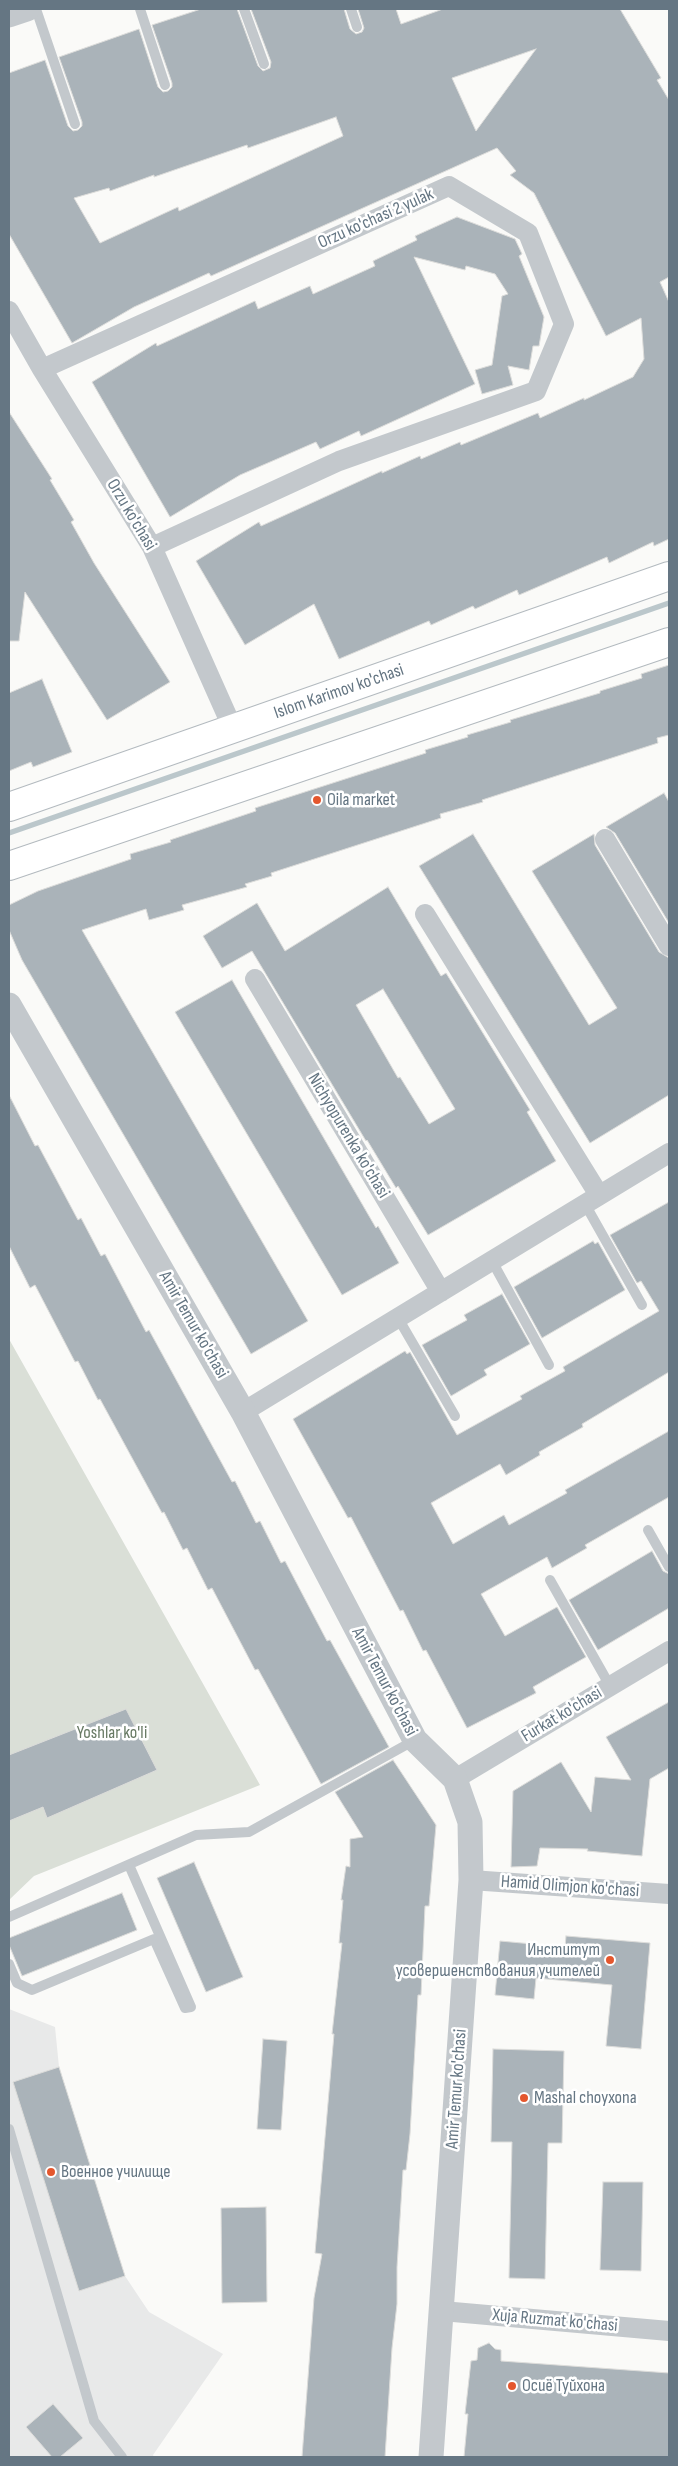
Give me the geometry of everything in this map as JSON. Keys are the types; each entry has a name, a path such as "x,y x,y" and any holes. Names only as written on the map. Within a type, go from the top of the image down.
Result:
{"main road":[{"name":"Islom Karimov ko'chasi","path":"9,807 669,576"},
{"path":"9,866 669,642"}],"street":[{"path":"9,14 27,9"},
{"name":"Orzu ko'chasi 2 yulak","path":"42,369 449,186 528,233 564,324 536,391 339,461 152,546"},
{"name":"Orzu ko'chasi","path":"9,311 42,369 152,546 233,729"},
{"path":"605,839 669,946"},
{"path":"425,914 592,1200"},
{"name":"Nichyopurenka ko'chasi","path":"255,979 441,1292"},
{"name":"Amir Temur ko'chasi","path":"9,1005 243,1412 415,1740 455,1779 470,1822 472,1880 431,2457"},
{"path":"243,1412 669,1153"},
{"name":"Furkat ko'chasi","path":"455,1779 669,1651"},
{"name":"Hamid Olimjon ko'chasi","path":"472,1880 669,1894"},
{"name":"Xuja Ruzmat ko'chasi","path":"442,2311 669,2331"}],"lane":[{"path":"36,9 75,124"},
{"path":"140,9 165,85"},
{"path":"244,9 264,64"},
{"path":"350,9 357,28"},
{"path":"592,1200 642,1305"},
{"path":"492,1261 549,1365"},
{"path":"398,1318 455,1416"},
{"path":"648,1530 669,1567"},
{"path":"550,1580 610,1686"},
{"path":"9,1917 196,1835 249,1832 415,1740"},
{"path":"9,1964 17,1984 32,1990 154,1939 184,2008 191,2007 129,1865"},
{"path":"9,2128 94,2421 122,2457"}],"shaded area":[{"name":"Военное училище","path":"9,2009 55,2027 59,2067 125,2276 149,2312 223,2354 153,2455 154,2457 9,2457"}],"green space":[{"name":"Yoshlar ko'li","path":"9,1339 260,1785 34,1876 9,1900"}],"building":[{"path":"201,9 237,9 258,66 263,71 270,68 271,62 251,9 344,9 350,29 356,34 362,32 364,28 358,9 396,9 401,24 443,9 620,9 661,78 657,80 669,100 669,277 660,282 669,302 669,539 654,546 653,542 609,563 607,557 519,595 517,590 475,609 473,606 431,625 429,621 339,659 314,604 245,645 196,561 259,522 261,526 382,471 382,473 420,456 421,459 460,442 461,445 538,413 540,418 633,377 644,359 641,318 606,336 534,193 510,175 516,171 497,148 211,276 209,273 134,307 72,343 9,234 9,73 45,60 68,126 73,131 78,130 82,126 82,122 59,57 139,29 158,87 163,92 168,91 172,87 172,83 152,25","holes":["536,49 476,131 452,78","336,117 343,136 179,211 178,207 100,243 74,198 109,188 110,191 247,145 248,148"]},
{"path":"457,217 515,239 522,254 519,256 544,317 539,346 533,346 529,370 508,366 513,385 482,394 475,370 492,365 502,296 508,294 495,274 466,266 465,270 414,257 475,384 361,436 359,431 320,449 316,442 240,475 170,517 92,382 156,343 157,346 255,301 258,309 310,286 313,294 375,266 373,261 417,240 415,236"},
{"path":"9,412 52,479 50,480 74,520 71,522 94,563 170,682 107,720 25,592 19,641 9,641"},
{"path":"669,665 669,735 657,738 658,743 482,800 483,802 440,814 441,818 271,873 272,876 245,884 247,887 182,905 184,910 149,920 146,909 82,930 308,1321 251,1354 22,960 9,930 9,905 38,891 131,859 130,854 171,842 170,840 256,811 255,808 426,753 425,750 511,722 510,720 600,693 600,691 642,678 641,674"},
{"path":"42,679 72,752 33,767 31,762 9,771 9,693"},
{"path":"664,793 669,802 669,923 615,833 606,827"},
{"path":"473,834 589,1025 617,1008 532,871 594,834 595,845 659,952 669,958 669,1095 590,1143 419,866"},
{"path":"388,887 441,976 446,973 478,1025 530,1110 527,1112 556,1161 428,1235 398,1186 396,1188 366,1141 252,951 222,968 203,936 257,903 285,951","holes":["383,989 455,1109 429,1124 400,1077 398,1078 356,1005"]},
{"path":"232,980 376,1228 378,1226 399,1263 342,1295 175,1012"},
{"path":"9,1095 35,1146 38,1145 78,1220 81,1218 101,1256 105,1254 146,1332 149,1330 232,1482 235,1481 256,1523 260,1521 281,1563 285,1561 327,1641 330,1640 389,1747 321,1784 258,1669 255,1670 212,1588 208,1590 187,1548 183,1550 164,1512 162,1513 100,1399 98,1400 78,1361 75,1362 35,1285 30,1288 9,1246"},
{"path":"669,1202 669,1372 582,1424 583,1427 539,1452 540,1455 506,1475 500,1464 431,1503 453,1544 504,1515 509,1525 567,1493 565,1490 669,1431 669,1497 585,1545 587,1548 552,1568 547,1557 481,1594 505,1636 557,1607 586,1657 533,1687 536,1693 467,1728 426,1650 423,1651 403,1610 400,1611 351,1517 348,1518 293,1419 405,1351 407,1354 410,1352 457,1435 522,1399 520,1396 565,1371 563,1367 659,1311 641,1281 637,1283 610,1235"},
{"path":"593,1241 595,1244 598,1242 625,1290 542,1338 514,1287"},
{"path":"502,1294 530,1344 484,1370 487,1375 451,1396 422,1345 467,1320 464,1315"},
{"path":"652,1551 663,1571 669,1574 669,1608 598,1650 569,1600"},
{"path":"669,1702 669,1768 650,1779 642,1856 587,1851 588,1849 540,1848 537,1866 511,1867 513,1791 561,1762 591,1812 595,1777 631,1780 606,1737"},
{"path":"126,1709 157,1770 47,1818 43,1807 9,1821 9,1755"},
{"path":"393,1760 436,1825 429,1906 425,1906 421,1995 418,1995 410,2134 406,2170 403,2170 397,2267 397,2304 392,2348 385,2457 302,2457 314,2298 322,2254 315,2253 334,2034 332,2034 342,1943 339,1943 343,1900 341,1900 346,1866 350,1867 350,1839 363,1837 335,1792"},
{"path":"194,1862 243,1977 206,1992 157,1878"},
{"path":"122,1893 137,1930 22,1976 9,1945 9,1938"},
{"path":"566,1936 650,1943 641,2049 606,2046 612,1985 536,1978 534,1999 495,1995 500,1941 565,1947"},
{"path":"263,2039 287,2041 281,2130 257,2129"},
{"path":"493,2049 564,2051 562,2143 548,2143 545,2279 509,2278 512,2142 491,2142"},
{"path":"59,2067 125,2276 79,2291 13,2082"},
{"path":"603,2182 643,2182 641,2271 600,2270"},
{"path":"266,2207 267,2302 222,2303 221,2208"},
{"path":"489,2343 495,2349 501,2350 501,2361 669,2373 669,2457 464,2457 468,2414 465,2414 471,2361 477,2360 478,2348"},
{"path":"53,2404 83,2438 60,2457 52,2457 26,2427"}],"waterway":[{"path":"9,833 669,603"}],"place":[{"name":"Oila market","path":"317,800"},
{"name":"Институт усовершенствования учителей","path":"610,1960"},
{"name":"Mashal choyxona","path":"524,2098"},
{"name":"Военное училище","path":"51,2172"},
{"name":"Осиё Туйхона","path":"512,2386"}]}
